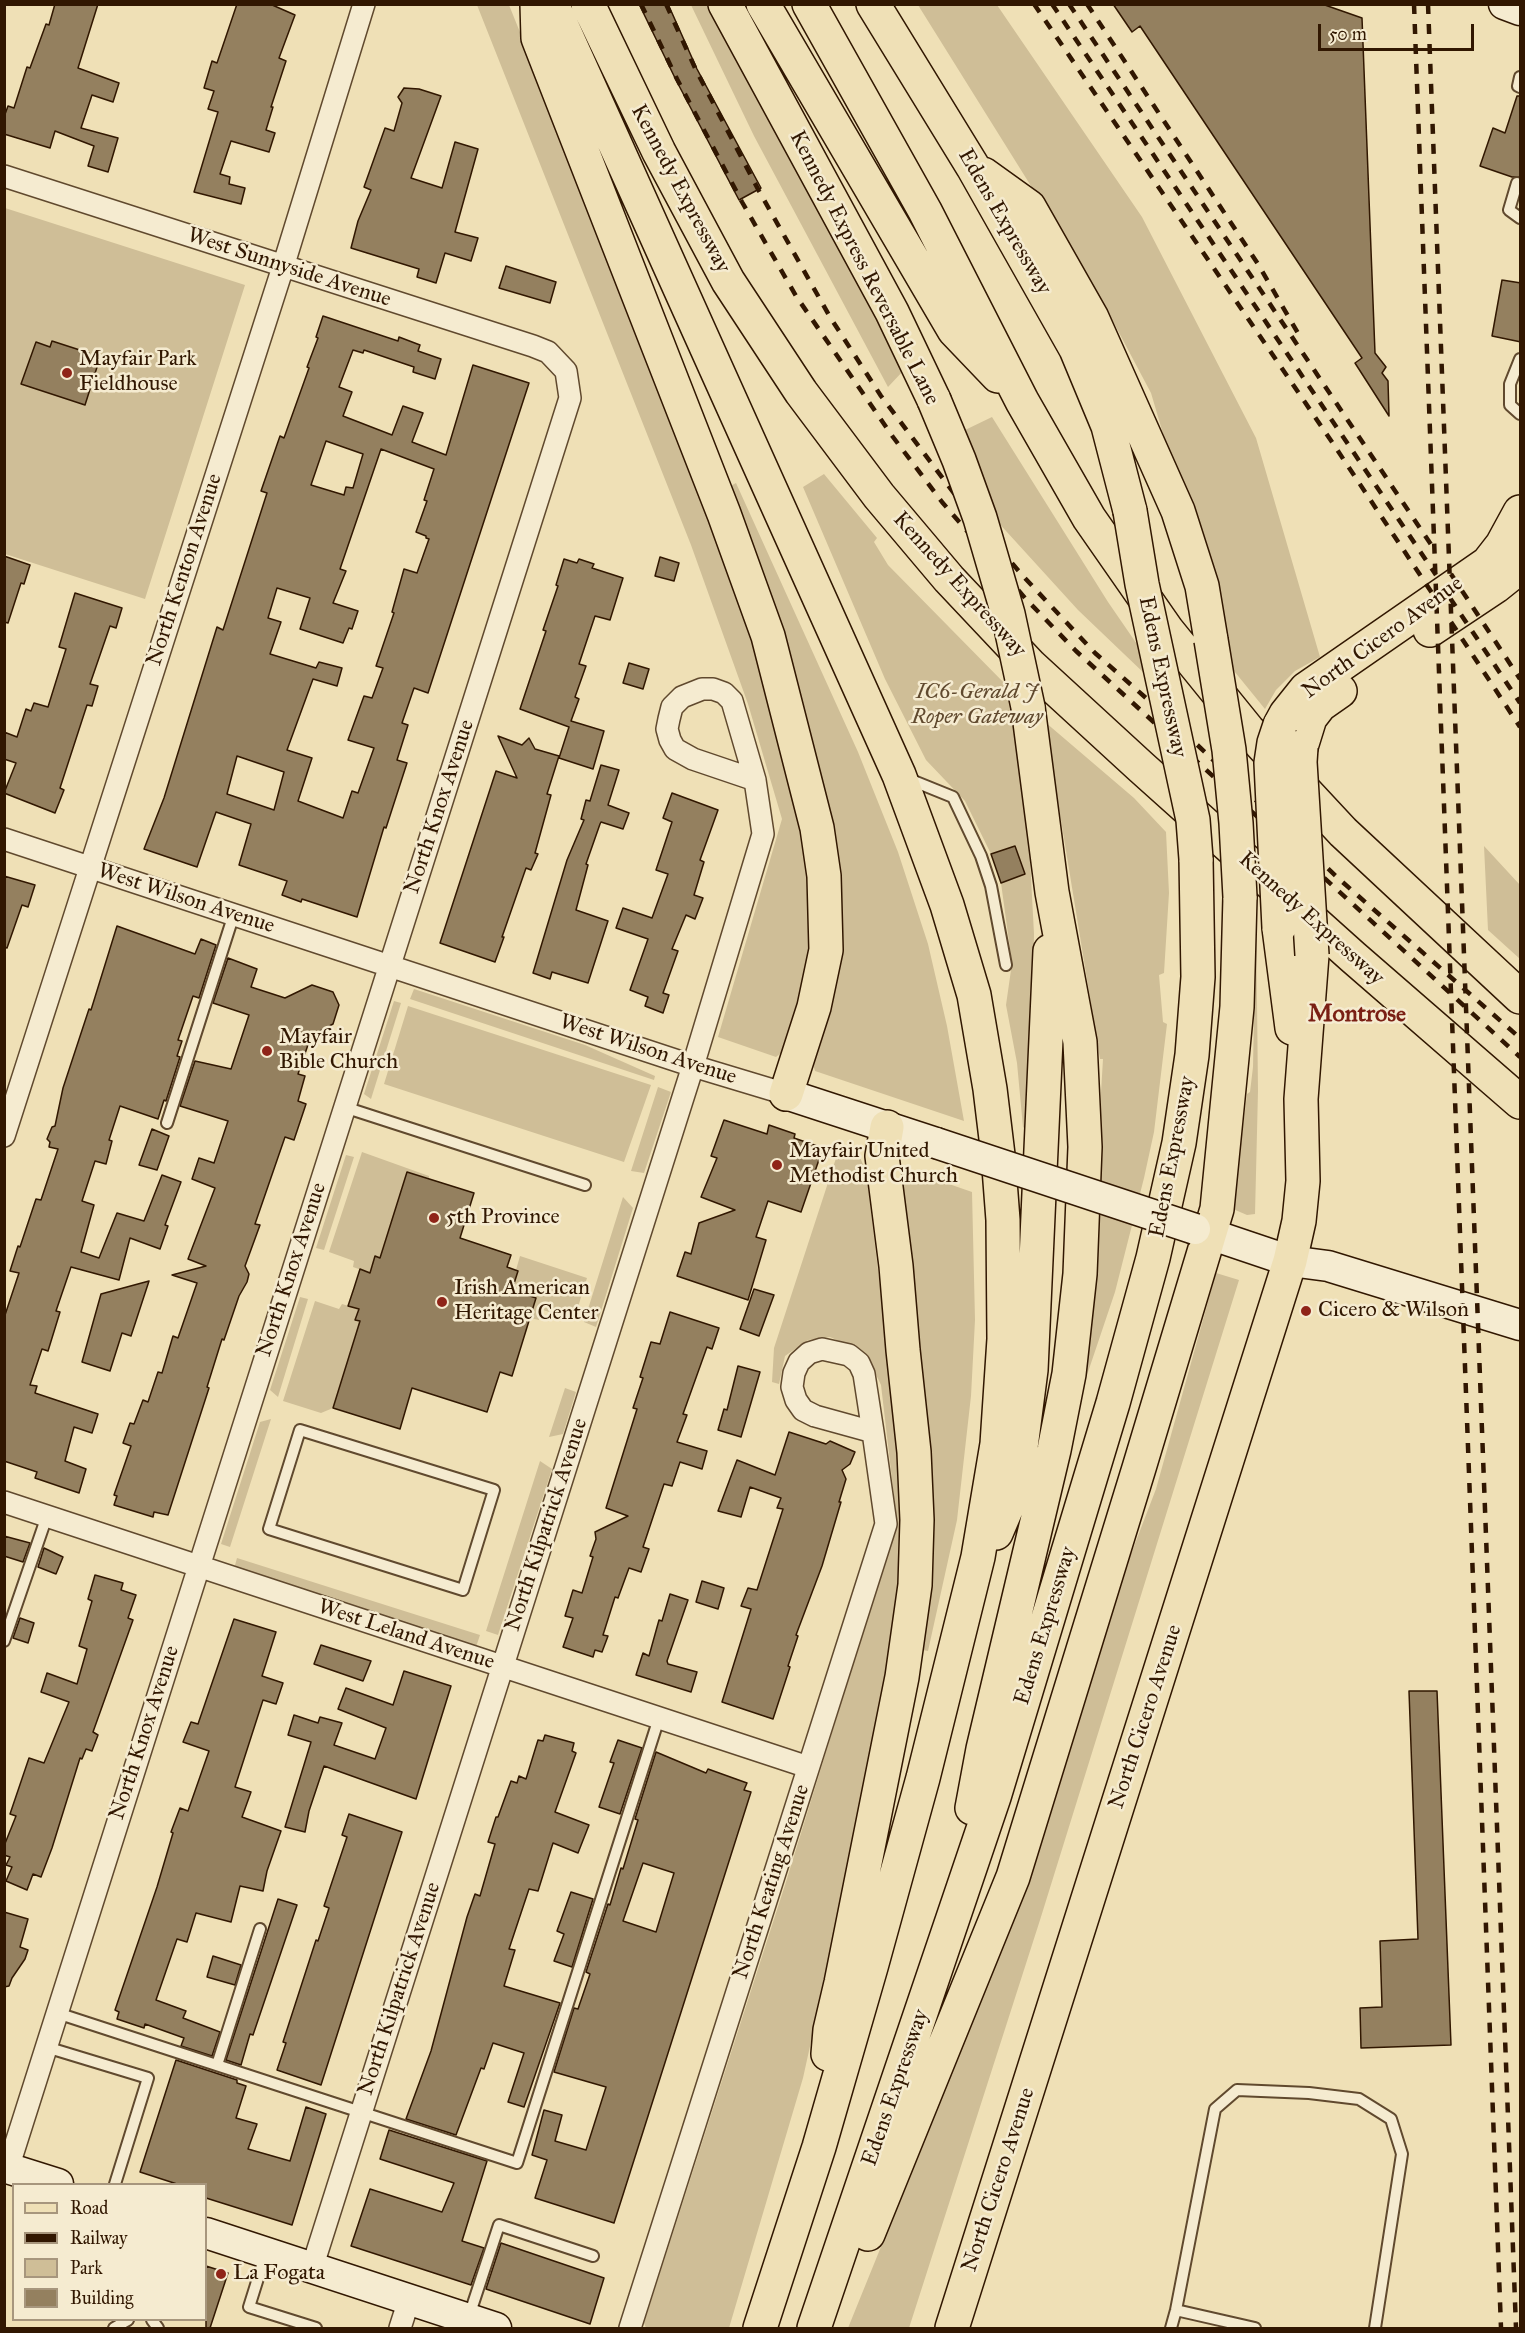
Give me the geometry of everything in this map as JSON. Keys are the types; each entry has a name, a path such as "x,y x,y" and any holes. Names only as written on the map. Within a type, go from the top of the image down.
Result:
{"main road":[{"path":"537,4 538,38 724,514 768,636 818,828 824,876 826,950 814,1007 786,1094"},
{"path":"552,4 900,775 947,905 974,995 990,1089 998,1155 1003,1220 1004,1281 1001,1392 987,1515 896,1881 819,2146 760,2328"},
{"name":"Kennedy Expressway","path":"588,4 659,152 728,281 801,392 879,496 942,571 1031,666 1353,957 1521,1102"},
{"name":"Kennedy Express Reversable Lane","path":"725,4 892,312 934,400 959,460 980,518 1008,614 1028,708 1052,892"},
{"path":"763,4 954,330 1022,401"},
{"path":"809,4 925,211 1022,401 1089,518 1167,630 1248,730 1343,832 1521,998"},
{"name":"Edens Expressway","path":"816,2328 947,1940 1030,1681 1135,1327 1167,1202 1186,1101 1196,1017 1198,918 1193,820 1142,584 1130,511 1108,426 1076,348 973,167 873,4"},
{"path":"816,2328 865,2241 1013,1877 1139,1468 1202,1232 1217,1209 1237,1007 1240,897 1236,823 1229,750 1202,586 1178,511 1092,318 1029,207 973,167"},
{"name":"North Cicero Avenue","path":"952,2328 1290,1261 1299,1221 1303,1181 1301,1099 1312,955 1300,762 1286,714 1306,689 1488,563 1502,545 1521,512"},
{"name":"North Cicero Avenue","path":"1301,1099 1279,928 1270,763 1274,743 1291,736 1320,705 1517,572"},
{"path":"968,1597 1016,1486 1031,1370 1052,892"},
{"path":"947,1940 983,1749 1065,1396 1080,1274 1085,1147 1080,1042 1052,892"},
{"path":"819,2146 830,2030 846,1960 899,1688 915,1585 917,1520 914,1452 897,1266 882,1156 887,1127"}],"street":[{"name":"North Kenton Avenue","path":"4,1136 283,267 364,4"},
{"name":"West Sunnyside Avenue","path":"4,176 533,346 548,352 566,371"},
{"name":"North Knox Avenue","path":"6,2168 568,409 569,384 566,371"},
{"name":"North Kilpatrick Avenue","path":"312,2268 693,1066 763,834 755,780 732,701 724,693 713,689 702,689 682,697 672,707 667,729 675,749 693,759 755,780"},
{"name":"West Wilson Avenue","path":"4,839 1290,1261 1328,1266 1521,1325"},
{"name":"West Wilson Avenue","path":"1290,1261 1323,1284 1521,1345"},
{"name":"North Keating Avenue","path":"630,2328 886,1524 873,1432 864,1374 859,1363 849,1354 822,1349 809,1353 799,1362 794,1373 792,1388 803,1410 815,1416 873,1432"},
{"name":"West Leland Avenue","path":"4,1503 808,1767"},
{"path":"6,2168 55,2183"},
{"path":"207,2233 496,2328"},
{"path":"400,2328 409,2300"}],"lane":[{"path":"1521,77 1518,86 1521,87"},
{"path":"1517,183 1509,210 1521,218"},
{"path":"1521,359 1510,384 1510,405 1521,414"},
{"path":"900,775 953,797 981,856 991,886 1005,965"},
{"path":"167,1123 234,914"},
{"path":"344,1107 585,1185"},
{"path":"300,1430 494,1490 463,1590 269,1529 300,1430"},
{"path":"4,1641 47,1516"},
{"path":"57,2013 517,2163 659,1718"},
{"path":"217,2065 260,1929"},
{"path":"46,2047 148,2078 115,2183"},
{"path":"1171,2328 1215,2109 1237,2090 1309,2093 1359,2099 1391,2119 1402,2154 1375,2328"},
{"path":"468,2319 499,2225 593,2256"},
{"path":"266,2253 249,2307 315,2328"},
{"path":"1176,2310 1255,2328"}],"green space":[{"path":"477,5 509,5 561,134 752,634 807,848 815,935 804,985 787,1038 781,1053 776,1057 718,1037 782,819 748,704 691,545"},
{"path":"691,5 709,5 904,370 888,387 754,136"},
{"path":"918,5 997,5 1142,217 1256,438 1320,657 1295,671 1276,690 1265,709 1230,666 1162,441 1164,437 1151,393 1099,295"},
{"path":"5,208 245,285 145,599 5,554"},
{"path":"992,417 1108,602 1141,650 1146,675 1078,610 996,520 963,431"},
{"name":"IC6-Gerald J Roper Gateway","path":"824,474 877,538 874,542 888,565 1010,689 1029,840 1034,934 1033,996 1025,1129 1017,1063 1006,1005 1012,963 1001,883 991,854 965,801 926,760 885,679 803,487"},
{"path":"736,483 858,752 898,852 928,944 947,1026 964,1121 815,1071 812,1061 838,968 725,489"},
{"path":"1045,722 1134,798 1166,832 1169,893 1164,973 1159,975 1163,1022 1167,1024 1154,1132 1115,1292 1085,1381 1103,1059 1100,1059"},
{"path":"1484,846 1520,885 1520,959 1488,930"},
{"path":"1256,909 1258,1091 1255,1214 1247,1215 1233,1209 1247,1094 1250,1092 1253,1067"},
{"path":"414,989 585,1045 655,1076 654,1080 410,999"},
{"path":"394,1001 401,1003 371,1099 364,1094"},
{"path":"408,1006 651,1085 624,1162 384,1084"},
{"path":"658,1087 671,1092 644,1173 631,1171"},
{"path":"840,1146 857,1151 866,1171 892,1385 908,1487 899,1626 803,2078 729,2328 646,2328 644,2323 785,1885 897,1522 881,1385 870,1362 855,1348 830,1337 808,1340 785,1356 779,1384 772,1382 774,1348"},
{"path":"362,1152 429,1176 429,1178 407,1172 380,1258 370,1273 353,1267 354,1261 329,1252"},
{"path":"346,1155 354,1157 324,1250 316,1248"},
{"path":"900,1167 972,1192 975,1320 971,1396 957,1520 928,1651 917,1649"},
{"path":"623,1197 633,1208 596,1327 584,1322"},
{"path":"520,1256 587,1278 574,1320 543,1310 539,1320 530,1318 536,1298 512,1290"},
{"path":"1216,1273 1239,1280 1040,1920 909,2328 848,2328 1018,1909 1050,1816 1121,1580 1156,1489"},
{"path":"300,1297 308,1299 278,1397 270,1390"},
{"path":"315,1301 339,1309 342,1304 359,1309 355,1319 360,1321 333,1408 321,1413 283,1401"},
{"path":"565,1388 576,1392 563,1434 549,1437"},
{"path":"271,1419 230,1547 221,1544 260,1422"},
{"path":"540,1461 552,1469 498,1635 486,1631"},
{"path":"237,1558 480,1635 476,1647 234,1569"}],"building":[{"path":"55,4 98,4 78,68 119,83 113,102 92,95 81,128 118,138 108,172 88,166 94,146 55,131 50,148 4,134 4,117 8,106 14,108 27,67 30,68 46,24 49,25"},
{"path":"237,4 270,4 295,15 279,58 286,61 266,130 275,133 269,152 231,141 220,174 230,177 229,184 245,188 241,204 194,192 218,112 208,109 214,91 204,88 212,61 217,63"},
{"path":"639,4 668,4 697,69 761,188 739,200"},
{"path":"1113,4 1322,4 1362,18 1375,353 1386,367 1382,373 1388,381 1389,416 1355,363 1362,358 1140,26 1132,32"},
{"path":"404,88 419,89 441,96 411,178 442,188 455,142 478,149 455,232 478,238 471,261 445,253 436,283 417,277 419,269 351,248 358,221 371,190 364,187 385,128 394,131 402,103 398,97"},
{"path":"1517,96 1521,96 1521,177 1512,177 1480,166 1493,128 1505,133"},
{"path":"506,266 556,282 550,303 499,288"},
{"path":"1502,280 1521,283 1521,342 1492,336"},
{"path":"323,316 398,341 399,337 420,345 418,351 441,359 435,379 413,372 414,367 364,350 363,353 353,350 339,387 352,392 343,416 392,435 403,406 423,413 412,442 446,455 473,365 529,383 428,693 414,688 402,723 408,725 397,760 407,763 386,828 384,827 357,917 282,895 287,881 239,865 251,824 216,812 197,867 144,849 164,798 217,627 223,630 267,493 261,491 280,436 284,438 309,368 307,367 318,338 316,337","holes":["326,441 363,454 353,488 346,487 344,495 311,485","381,449 434,469 424,500 427,501 416,532 429,539 417,573 404,569 392,612 394,613 376,666 383,668 372,698 364,696 348,740 374,748 358,793 352,791 343,818 298,801 312,758 287,750 313,679 337,686 342,668 319,662 316,668 270,654 281,622 268,618 277,588 310,598 300,629 343,643 349,628 352,629 358,611 333,603 346,571 340,569","237,756 284,772 274,810 227,794"]},
{"name":"Mayfair Park Fieldhouse","path":"52,341 89,353 87,360 98,364 85,405 21,384 36,342 50,347"},
{"path":"4,556 30,565 24,584 21,583 8,623 4,622"},
{"path":"660,557 679,563 674,581 655,576"},
{"path":"564,559 577,563 579,559 594,564 592,568 623,578 610,620 595,616 579,664 586,666 575,697 579,699 571,721 604,731 593,769 559,758 569,727 520,709 546,631 543,630 558,586 556,585"},
{"path":"75,593 122,608 116,628 110,626 90,684 98,686 92,706 87,705 60,788 64,790 55,813 4,793 16,763 4,759 4,732 17,737 26,709 31,711 34,703 48,707 66,649 59,647"},
{"path":"629,663 649,669 643,689 623,683"},
{"path":"498,736 522,745 529,738 535,749 559,756 547,794 551,795 535,853 538,854 531,870 526,868 495,962 440,943 496,771 517,778"},
{"path":"601,765 619,770 608,805 629,813 623,829 601,822 586,864 588,865 576,910 608,921 588,983 552,972 550,979 533,973 567,860 584,820 581,819 586,800 590,801"},
{"path":"672,793 718,810 700,860 704,862 694,895 703,898 695,919 686,915 672,949 678,951 663,993 669,995 663,1013 645,1006 648,997 630,990 648,939 616,928 623,908 652,918 668,874 656,870 672,822 663,818"},
{"path":"1015,846 1025,874 1001,883 991,854"},
{"path":"4,876 35,885 28,907 22,905 7,948 4,947"},
{"path":"117,926 195,954 201,939 216,945 199,998 193,996 178,1040 182,1041 177,1056 180,1057 158,1119 120,1106 109,1140 112,1141 106,1164 95,1161 82,1201 94,1205 81,1252 99,1258 117,1213 144,1221 162,1175 181,1182 165,1225 168,1226 160,1249 130,1238 119,1280 71,1267 56,1311 60,1312 48,1351 42,1349 30,1385 37,1386 35,1393 98,1414 92,1433 74,1427 65,1461 86,1469 79,1493 35,1478 37,1472 4,1461 4,1318 19,1273 10,1271 36,1199 41,1200 58,1149 49,1147 50,1142 47,1139 52,1127 55,1126 63,1088 89,1009 91,1010"},
{"path":"228,958 257,969 251,987 285,998 312,985 333,992 339,1005 333,1024 311,1036 298,1074 305,1076 298,1101 306,1104 294,1140 285,1137 255,1224 260,1225 245,1266 249,1274 247,1282 239,1296 224,1340 222,1339 207,1387 209,1388 168,1515 154,1512 153,1517 114,1505 117,1496 114,1495 131,1446 123,1443 130,1423 134,1424 143,1400 148,1402 158,1372 162,1373 173,1336 178,1338 197,1283 172,1275 206,1266 188,1259 215,1188 192,1179 199,1158 214,1163 228,1121 180,1106 195,1061 231,1069 249,1015 213,1003"},
{"path":"724,1120 767,1134 769,1125 795,1134 794,1138 823,1148 801,1212 768,1201 756,1237 766,1240 748,1300 677,1276 685,1252 691,1254 699,1223 735,1210 701,1197 717,1158 711,1156"},
{"path":"152,1129 169,1136 157,1170 139,1165"},
{"name":"Irish American Heritage Center","path":"407,1172 474,1193 460,1238 511,1255 507,1267 518,1271 512,1290 536,1298 512,1376 500,1372 487,1412 412,1388 400,1429 333,1408 360,1321 355,1320 359,1309 348,1306 360,1269 370,1273 375,1256 380,1258"},
{"path":"149,1281 131,1336 122,1333 110,1371 82,1362 101,1294"},
{"path":"754,1289 774,1295 759,1336 740,1329"},
{"path":"670,1312 719,1328 712,1349 707,1347 683,1414 687,1415 677,1442 707,1451 702,1469 680,1462 672,1486 664,1484 643,1547 649,1549 641,1572 629,1568 618,1598 615,1597 603,1635 608,1636 602,1652 595,1650 593,1657 563,1647 573,1618 565,1616 573,1590 582,1593 593,1557 590,1556 596,1539 595,1532 628,1516 606,1508 637,1409 633,1408 651,1342 660,1344"},
{"path":"738,1366 760,1372 741,1437 718,1430 724,1409 727,1410"},
{"path":"789,1432 826,1444 830,1441 855,1452 850,1464 842,1470 846,1479 839,1502 841,1502 822,1566 796,1635 798,1636 788,1666 790,1667 773,1719 722,1702 751,1609 741,1606 748,1588 757,1590 783,1509 777,1508 781,1498 750,1487 741,1517 718,1511 737,1460 775,1475"},
{"path":"4,1536 30,1543 23,1562 4,1556"},
{"path":"44,1548 63,1557 56,1574 38,1567"},
{"path":"95,1575 123,1583 121,1590 136,1595 128,1618 133,1620 93,1732 98,1735 92,1751 86,1749 82,1759 80,1758 41,1877 33,1874 27,1890 6,1881 12,1867 6,1865 10,1857 4,1855 4,1846 16,1816 10,1814 29,1758 44,1763 69,1702 41,1692 47,1673 77,1684 87,1649 79,1646 92,1601 88,1599"},
{"path":"702,1581 724,1588 718,1609 696,1602"},
{"path":"670,1594 688,1600 667,1661 668,1664 697,1672 691,1692 636,1675 643,1653 649,1656 659,1620 662,1621"},
{"path":"20,1618 34,1623 28,1643 13,1638"},
{"path":"234,1619 276,1632 262,1676 283,1683 276,1704 263,1700 235,1787 251,1792 242,1817 281,1831 267,1871 263,1891 240,1886 231,1922 196,1913 187,1942 177,1939 156,2000 186,2011 183,2018 220,2032 212,2056 181,2046 184,2038 145,2024 144,2028 117,2019 119,2012 115,2010 157,1887 173,1833 171,1832 180,1808 188,1811 209,1751 183,1742 191,1722 198,1724"},
{"path":"321,1645 371,1661 363,1681 314,1664"},
{"path":"404,1671 451,1686 416,1799 324,1766 309,1811 305,1832 285,1827 311,1742 288,1735 294,1715 318,1723 320,1717 342,1723 334,1745 375,1759 386,1728 338,1709 346,1688 393,1705"},
{"path":"1409,1691 1437,1691 1451,2045 1361,2048 1360,2008 1382,2007 1380,1941 1418,1939"},
{"path":"545,1735 574,1743 572,1751 576,1753 555,1812 589,1825 578,1853 553,1843 538,1891 529,1889 509,1949 515,1950 504,1986 560,2003 524,2107 508,2102 524,2053 493,2043 484,2069 481,2068 456,2135 406,2119 431,2051 467,1917 475,1894 480,1896 495,1844 488,1842 496,1817 498,1817 511,1781 517,1783 519,1776 526,1779 538,1740 543,1741"},
{"path":"618,1740 642,1748 620,1814 599,1807 614,1763 610,1762"},
{"path":"656,1752 706,1773 708,1769 747,1783 744,1790 751,1792 614,2223 535,2198 547,2160 532,2155 544,2110 562,2115 555,2141 586,2150 606,2087 554,2072 574,2008 578,2009 590,1974 586,1972 608,1904 610,1905 621,1868 623,1869 638,1820 635,1819","holes":["643,1863 674,1873 656,1932 623,1921"]},
{"path":"349,1814 402,1832 321,2085 277,2070 286,2043 283,2042 316,1940 318,1941 329,1908 324,1906 347,1837 342,1835"},
{"path":"571,1892 593,1899 572,1967 554,1961 564,1934 557,1931"},
{"path":"278,1899 297,1905 241,2065 226,2060"},
{"path":"4,1912 28,1919 20,1947 28,1950 9,1986 4,1987"},
{"path":"213,1956 241,1965 235,1985 207,1977"},
{"path":"176,2060 237,2080 237,2083 246,2086 236,2118 257,2124 248,2149 290,2161 306,2107 326,2114 292,2225 207,2198 207,2183 174,2183 140,2172"},
{"path":"389,2130 487,2161 462,2241 484,2248 471,2285 351,2246 370,2189 442,2212 454,2183 380,2159"},
{"path":"501,2243 604,2278 590,2324 486,2289"},
{"path":"207,2266 228,2273 210,2328 206,2328"}],"railway":[{"path":"641,4 677,79 742,202 796,296 893,437 942,502 1025,598 1076,651 1520,1057"},
{"path":"666,4 696,70 759,191 830,317 881,396 959,500 1022,575 1095,653 1172,721 1339,879 1520,1038"},
{"path":"1034,4 1436,599"},
{"path":"1052,4 1436,575"},
{"path":"1069,4 1434,549"},
{"path":"1087,4 1258,264 1299,335"},
{"path":"1414,4 1501,2328"},
{"path":"1428,4 1516,2328"},
{"path":"1451,574 1520,679"},
{"path":"1450,598 1520,703"},
{"path":"1451,622 1520,727"}],"place":[{"name":"Mayfair Park Fieldhouse","path":"67,373"},
{"name":"Mayfair Bible Church","path":"267,1051"},
{"name":"Mayfair United Methodist Church","path":"777,1165"},
{"name":"5th Province","path":"434,1218"},
{"name":"Irish American Heritage Center","path":"442,1302"},
{"name":"Cicero & Wilson","path":"1306,1311"},
{"name":"La Fogata","path":"221,2274"}],"district":[{"name":"Montrose","path":"1357,1015"}]}
